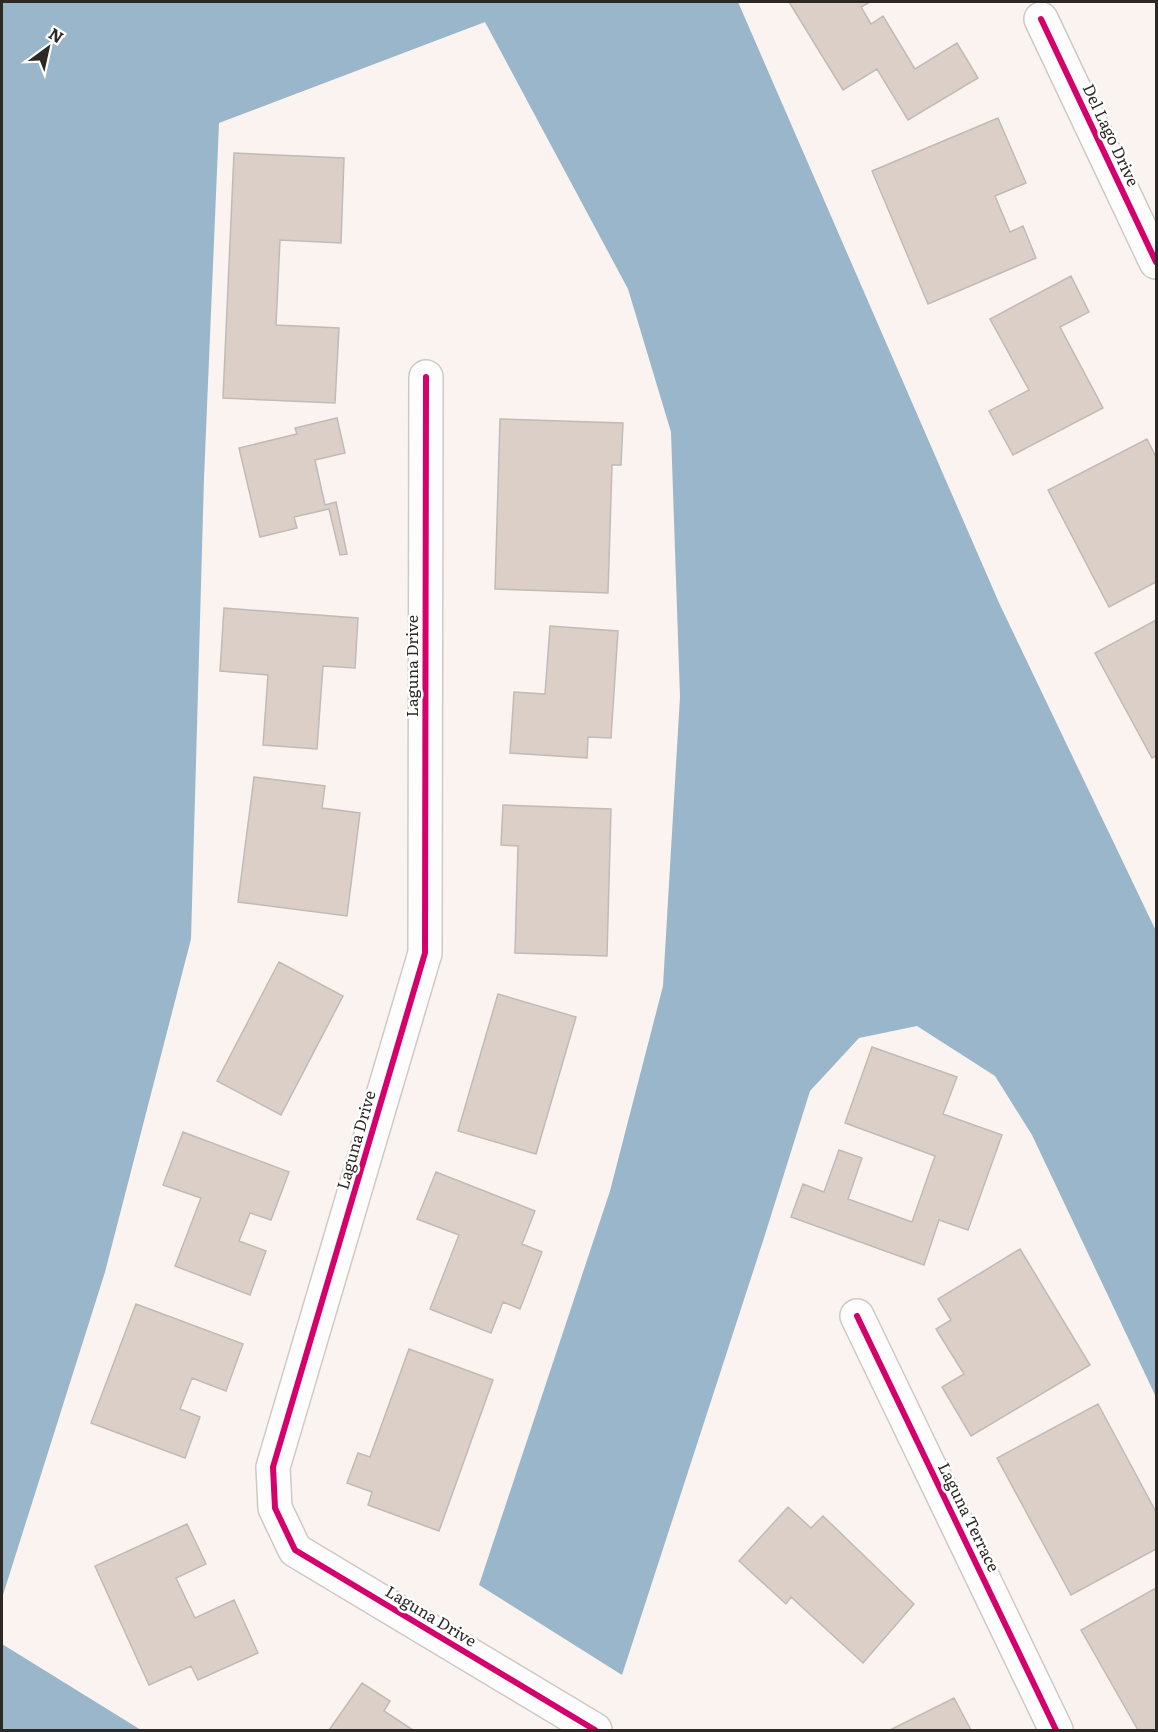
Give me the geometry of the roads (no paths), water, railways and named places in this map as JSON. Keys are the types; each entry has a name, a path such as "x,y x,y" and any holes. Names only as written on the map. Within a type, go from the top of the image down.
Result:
{"street":[{"name":"Del Lago Drive","path":"1041,19 1156,262"},
{"name":"Laguna Drive","path":"426,377 424,953 273,1467 275,1508 295,1550 595,1731"},
{"name":"Laguna Terrace","path":"857,1316 1056,1731"}],"water":[{"path":"2,2 738,2 1000,605 1156,931 1156,1397 1032,1135 995,1076 917,1026 859,1038 810,1091 622,1675 479,1585 610,1191 663,986 680,697 671,432 628,289 485,22 219,123 204,478 191,939 105,1272 2,1598"},
{"path":"2,1644 141,1730 2,1730"}]}
